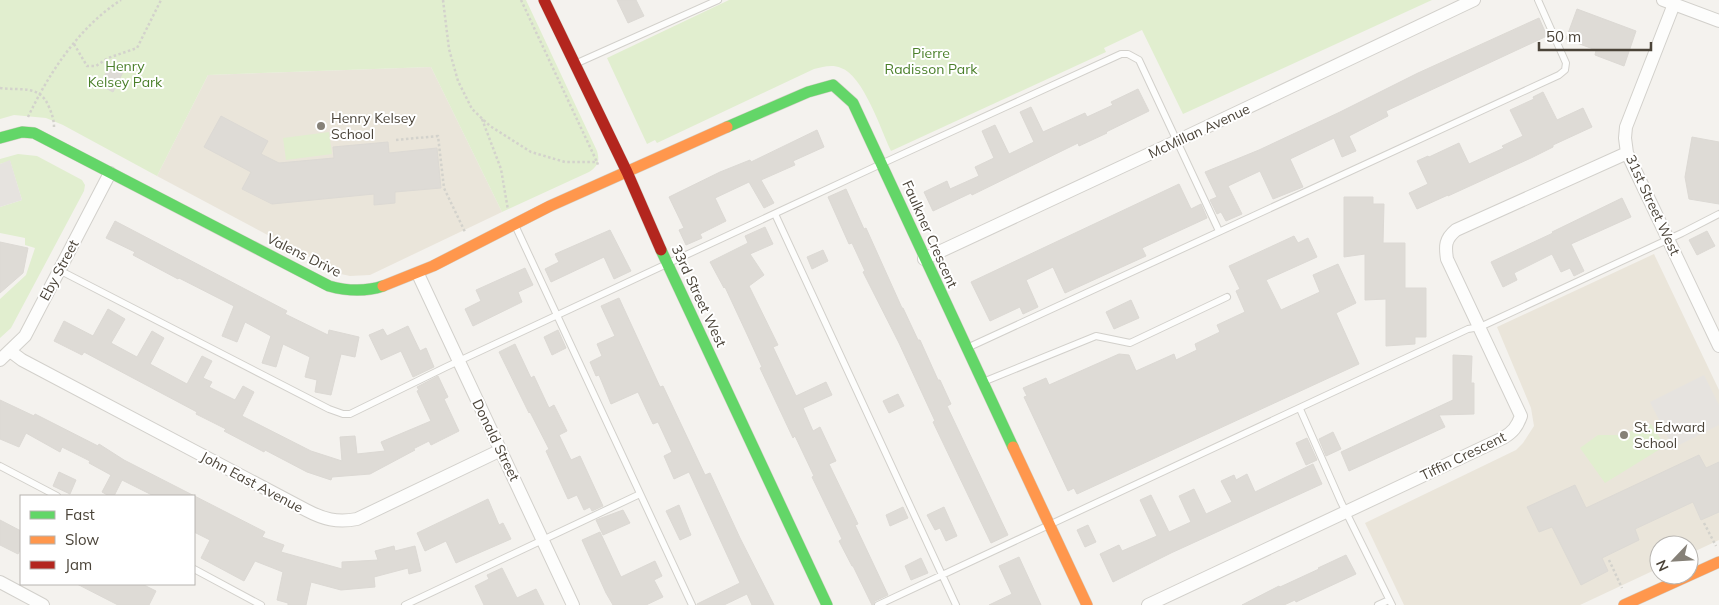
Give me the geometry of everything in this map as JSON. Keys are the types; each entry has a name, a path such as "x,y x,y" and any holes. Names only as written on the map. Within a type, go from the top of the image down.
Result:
{"street":[{"name":"33rd Street West","path":"544,0 627,172 667,264 827,605"},
{"name":"McMillan Avenue","path":"924,259 1474,0"},
{"path":"1668,2 1719,21"},
{"name":"31st Street West","path":"1668,2 1626,127 1627,152 1718,341"},
{"name":"Faulkner Crescent","path":"627,172 808,92 833,84 854,103 924,259 1087,605"},
{"name":"Valens Drive","path":"0,138 22,132 34,133 329,286 342,290 367,290 418,274 514,223 627,172"},
{"name":"Tiffin Crescent","path":"1148,605 1503,438 1514,431 1518,426 1521,416 1447,259 1445,246 1449,236 1456,230 1627,152"},
{"name":"Eby Street","path":"0,360 25,336 110,173"},
{"name":"Donald Street","path":"418,274 573,605"},
{"name":"John East Avenue","path":"10,351 22,360 306,510 330,520 343,522 356,519 501,450"},
{"path":"1624,605 1719,562"},
{"path":"0,582 43,605"}],"lane":[{"path":"574,64 718,0"},
{"path":"966,349 1559,75 1566,70 1566,63 1538,0"},
{"path":"59,270 321,405 343,414 356,412 458,361 1121,54 1128,54 1139,60 1220,232"},
{"path":"775,214 956,605"},
{"path":"878,605 1300,409 1468,328 1480,327 1719,214"},
{"path":"514,223 692,605"},
{"path":"982,383 1096,336 1130,343 1227,297"},
{"path":"1300,409 1346,512 1390,602 1378,605"},
{"path":"0,466 55,495"},
{"path":"405,605 640,494"},
{"path":"195,570 261,605"}],"path":[{"path":"28,118 40,94 81,34 107,9 121,0"},
{"path":"74,44 87,66 96,66 108,58 137,48 161,0"},
{"path":"443,0 449,49 458,81 472,109 490,126 531,152 564,162 597,162"},
{"path":"521,0 606,181"},
{"path":"0,88 32,89 40,94 46,99 54,125"},
{"path":"482,119 501,169 508,212"},
{"path":"396,140 438,136 444,188 465,232"},
{"path":"1704,523 1716,547"},
{"path":"1609,560 1623,590"}],"shaded area":[{"name":"Henry Kelsey School","path":"431,67 502,212 370,275 350,276 341,274 157,176 208,75"},
{"path":"10,160 22,200 0,207 0,164"},
{"name":"St. Edward School","path":"1654,254 1719,390 1719,540 1699,549 1699,535 1649,535 1649,573 1580,605 1404,605 1365,523 1516,450 1534,426 1531,408 1497,327"},
{"path":"1704,375 1719,405 1719,425 1673,448 1650,402"}],"green space":[{"name":"Henry Kelsey Park","path":"0,0 526,0 597,151 597,163 589,172 502,212 431,67 208,75 157,176 63,125 46,118 14,115 0,119"},
{"name":"Pierre Radisson Park","path":"729,0 1432,0 1183,114 1142,30 1104,48 1106,52 891,151 870,104 857,81 841,68 831,66 814,69 657,143 655,140 647,144 607,58"},
{"path":"329,132 332,154 286,160 283,138"},
{"path":"18,154 37,156 82,180 85,185 84,191 11,328 0,338 0,299 26,275 35,248 25,245 25,238 0,233 0,207 22,200 10,161 0,164 0,159"},
{"path":"1651,424 1665,446 1605,483 1580,448 1598,435 1621,435"}],"building":[{"path":"617,0 636,0 644,16 628,23"},
{"path":"1577,9 1636,31 1624,66 1595,55 1596,50 1566,39"},
{"path":"1539,18 1547,36 1386,111 1388,116 1349,136 1356,151 1342,157 1334,138 1290,159 1303,187 1273,199 1260,171 1228,186 1242,214 1226,221 1221,212 1217,214 1210,200 1217,197 1205,172 1259,150 1418,73"},
{"path":"110,65 123,72 113,92 100,85"},
{"path":"1138,89 1149,111 1079,146 1078,143 972,195 971,193 933,211 924,192 947,181 950,189 979,176 975,167 994,158 982,131 995,125 1009,154 1034,142 1020,112 1031,107 1043,132 1085,113 1087,117 1113,105 1111,102"},
{"path":"1543,92 1557,120 1583,108 1592,127 1553,145 1553,147 1531,158 1417,209 1409,193 1428,184 1417,161 1459,143 1469,164 1504,148 1502,146 1523,136 1510,110 1534,99 1533,97"},
{"path":"221,116 268,141 261,154 279,163 334,158 333,147 388,142 389,153 437,148 441,188 395,192 395,203 374,205 374,194 272,204 242,189 251,172 204,147"},
{"path":"817,130 824,147 793,161 795,165 761,180 774,203 764,208 749,182 715,198 726,221 700,234 702,238 686,245 679,230 684,228 669,197 720,172 750,160 751,162"},
{"path":"1692,137 1719,142 1719,204 1689,199 1685,177"},
{"path":"1179,184 1191,209 1201,204 1207,218 1142,248 1146,256 1065,293 1053,267 1026,280 1038,307 1023,314 1020,307 990,321 971,282"},
{"path":"846,189 902,308 918,340 920,340 938,380 940,380 951,404 947,406 1008,535 991,543 933,422 935,421 899,343 863,272 865,271 852,243 849,244 828,197"},
{"path":"1344,197 1373,197 1373,204 1384,204 1383,243 1405,243 1405,288 1426,288 1426,337 1415,337 1415,344 1386,346 1386,299 1365,300 1365,254 1344,257"},
{"path":"1622,198 1631,217 1571,244 1584,271 1574,276 1570,268 1561,272 1552,254 1514,273 1517,280 1503,287 1491,262"},
{"path":"115,221 287,311 285,314 328,335 329,330 359,337 355,357 341,354 331,395 315,392 317,380 305,377 310,357 283,344 276,367 262,363 271,336 245,322 237,342 222,336 234,306 178,279 133,255 135,252 106,238"},
{"path":"765,227 773,244 750,254 764,275 749,286 778,345 773,347 796,396 826,382 832,395 803,408 813,431 820,427 836,461 829,464 858,524 855,525 888,595 875,601 873,605 839,541 842,539 812,477 814,476 795,436 793,438 760,368 762,367 725,287 710,262 748,243 745,236"},
{"path":"610,230 631,271 614,279 604,257 551,282 545,269 559,262 555,254"},
{"path":"1707,231 1715,246 1697,255 1689,240"},
{"path":"1294,236 1298,243 1308,238 1317,257 1266,280 1281,310 1320,292 1313,275 1338,264 1356,303 1336,313 1359,364 1077,494 1074,488 1068,491 1024,397 1027,396 1023,388 1046,378 1049,385 1119,354 1129,355 1136,371 1174,354 1176,360 1197,350 1195,344 1220,332 1217,325 1245,312 1236,291 1240,289 1229,266"},
{"path":"0,242 28,248 23,273 0,293"},
{"path":"823,250 828,261 812,269 807,257"},
{"path":"525,268 533,285 518,292 522,302 473,326 465,309 481,301 476,290"},
{"path":"619,298 660,387 663,386 705,475 710,473 774,605 752,605 747,594 724,605 697,605 740,583 689,472 674,479 664,456 672,452 658,422 653,424 638,392 611,404 599,375 596,376 590,362 602,356 597,344 615,336 601,306"},
{"path":"1131,300 1139,318 1114,329 1106,312"},
{"path":"108,309 125,319 111,343 137,357 152,331 164,338 150,364 187,384 202,356 212,361 203,378 212,382 209,387 235,400 243,386 254,392 242,416 311,451 342,461 340,437 355,436 357,454 385,451 381,442 431,421 417,391 419,390 417,387 438,376 448,397 444,399 459,431 431,445 429,441 370,474 332,477 331,480 307,472 224,431 226,429 196,414 197,412 84,352 82,355 54,341 64,321 93,336"},
{"path":"408,326 420,351 426,348 434,367 413,377 401,351 381,360 369,335 383,329 387,336"},
{"path":"558,330 566,348 552,355 544,337"},
{"path":"515,344 531,378 534,376 549,408 554,405 567,431 559,435 571,460 580,456 603,506 592,511 590,507 584,510 577,495 568,499 546,451 549,449 499,352"},
{"path":"1453,355 1472,356 1471,383 1474,383 1474,414 1439,415 1445,427 1349,471 1341,452 1453,400"},
{"path":"898,394 904,406 889,413 883,401"},
{"path":"0,400 34,416 35,414 98,446 99,444 124,460 193,495 152,495 122,480 114,495 107,495 102,492 111,475 89,463 90,461 62,447 60,452 26,433 19,447 0,439"},
{"path":"1333,432 1341,449 1326,456 1319,439"},
{"path":"1307,438 1317,460 1306,465 1296,443"},
{"path":"1699,455 1706,468 1719,462 1719,512 1701,520 1693,502 1635,529 1639,540 1602,558 1608,571 1581,585 1552,527 1539,532 1527,507 1575,485 1586,508"},
{"path":"1313,464 1322,484 1171,553 1113,582 1100,554 1119,545 1122,551 1157,536 1140,500 1151,495 1169,532 1191,522 1179,496 1194,489 1206,514 1232,502 1221,481 1234,475 1236,480 1247,474 1255,492"},
{"path":"59,472 76,480 70,494 53,486"},
{"path":"195,496 265,532 262,537 284,545 281,552 342,569 342,562 378,560 375,551 394,546 395,551 415,546 421,571 409,574 408,568 374,577 375,587 341,590 311,582 306,605 288,605 288,603 277,600 283,572 255,561 244,581 201,558 210,540 195,532"},
{"path":"488,499 499,525 503,523 511,539 456,563 446,541 425,551 417,533"},
{"path":"679,505 691,535 680,540 666,511"},
{"path":"903,507 908,518 890,526 886,515"},
{"path":"944,507 957,536 946,541 940,528 935,530 927,515"},
{"path":"623,510 630,523 603,535 596,520"},
{"path":"0,520 20,530 20,550 18,554 0,545"},
{"path":"1088,525 1096,542 1085,547 1077,530"},
{"path":"600,532 621,577 655,561 662,576 654,580 663,597 646,605 613,605 582,540"},
{"path":"1346,555 1356,574 1296,602 1295,600 1284,605 1242,605 1279,586"},
{"path":"1019,557 1041,605 989,605 1012,594 999,566"},
{"path":"921,558 928,573 911,580 905,566"},
{"path":"502,568 517,598 536,589 544,605 484,605 475,586 489,579 487,575"},
{"path":"79,585 144,585 156,591 149,605 118,605"}],"traffic: fast":[{"path":"727,127 808,92 833,85 853,103 1013,447"},
{"path":"0,138 22,132 34,133 329,286 356,290 383,286"},
{"path":"661,250 827,605"}],"traffic: slow":[{"path":"383,286 433,266 550,206 727,127"},
{"path":"1013,447 1087,605"},
{"path":"1624,605 1719,562"}],"traffic: jam":[{"path":"544,0 627,172 661,250"}],"place":[{"name":"Henry Kelsey School","path":"321,126"},
{"name":"St. Edward School","path":"1624,435"}]}
